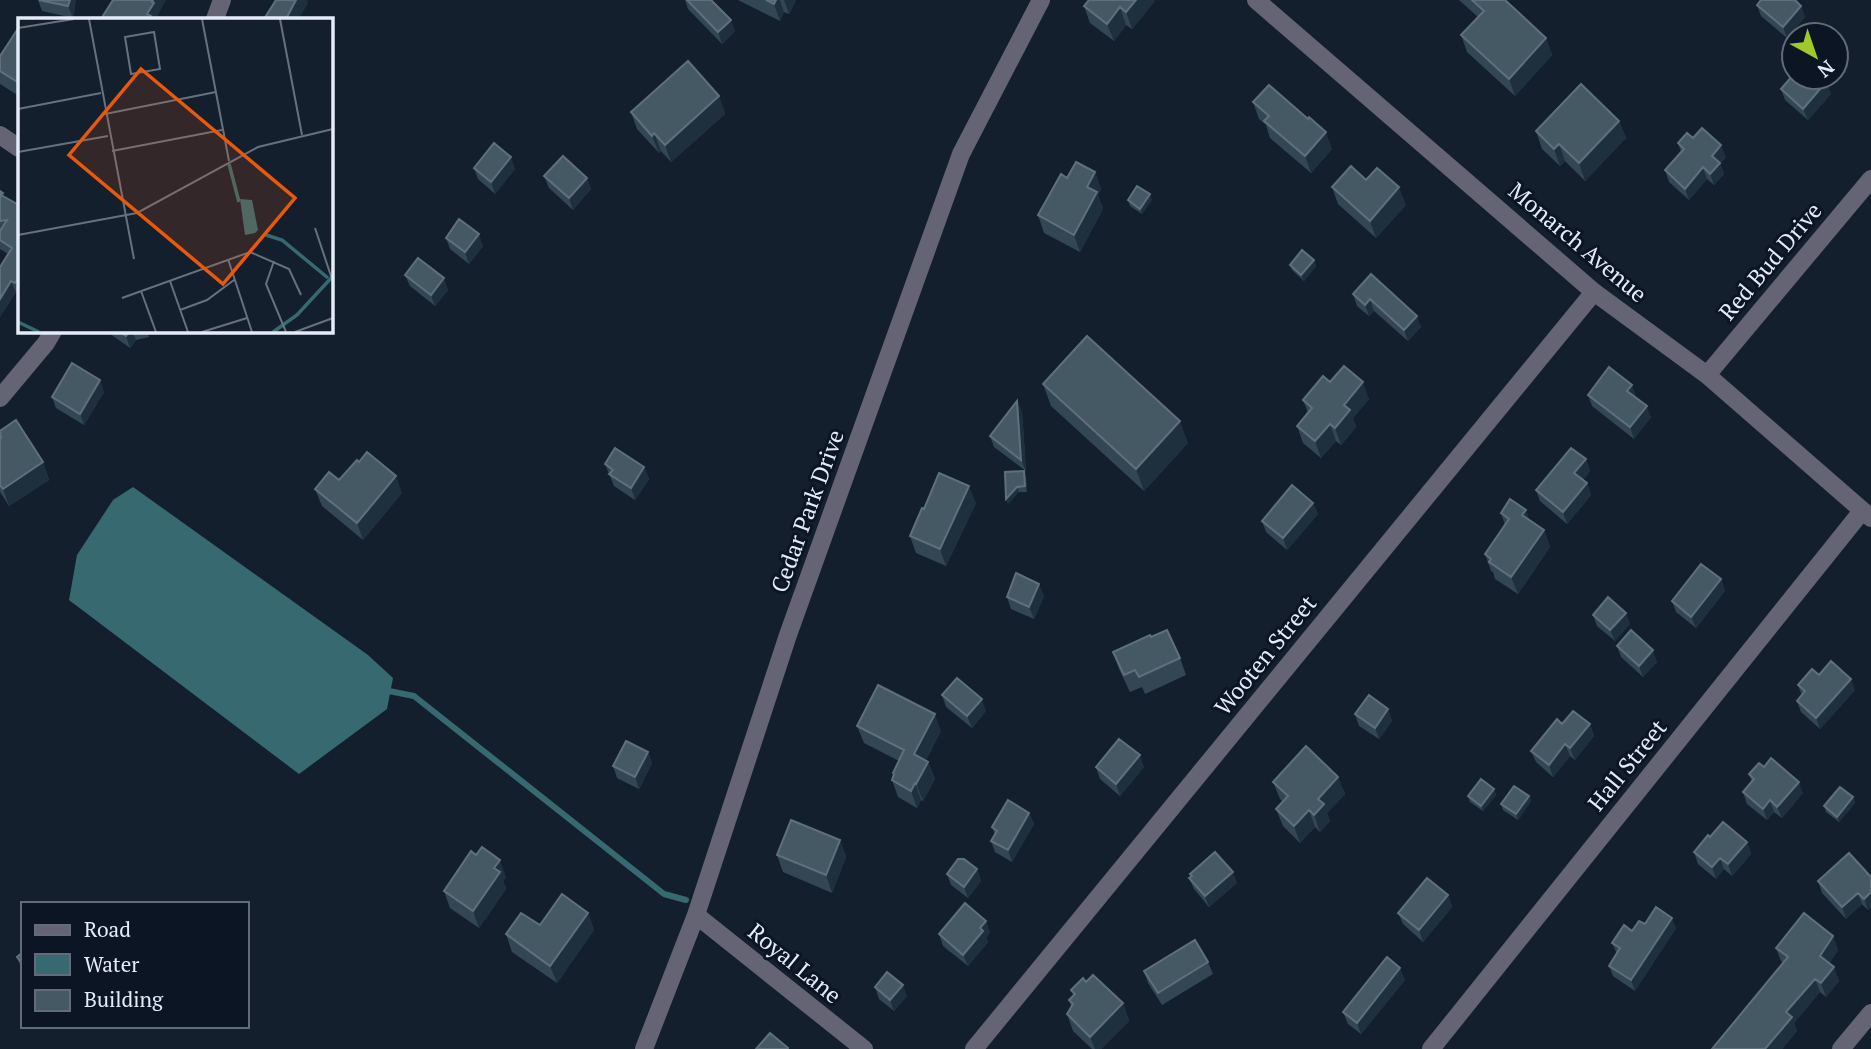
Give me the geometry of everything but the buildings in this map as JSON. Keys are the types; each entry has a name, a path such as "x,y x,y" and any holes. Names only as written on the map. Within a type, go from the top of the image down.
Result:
{"street":[{"path":"215,18 222,0"},
{"name":"Cedar Park Drive","path":"644,1049 696,915 785,645 961,155 1041,0"},
{"name":"Monarch Avenue","path":"1256,0 1594,292 1707,375 1867,514"},
{"path":"0,135 18,147"},
{"name":"Red Bud Drive","path":"1707,375 1871,179"},
{"name":"Wooten Street","path":"974,1049 1594,292"},
{"path":"0,398 46,343 52,332"},
{"name":"Hall Street","path":"1430,1049 1867,514"},
{"name":"Royal Lane","path":"696,915 864,1049"},
{"path":"1841,1049 1871,1013"}],"water":[{"path":"133,487 368,655 393,678 387,709 299,774 69,600 77,555 113,500"}],"waterway":[{"path":"384,690 414,696 664,894 686,900"}]}
